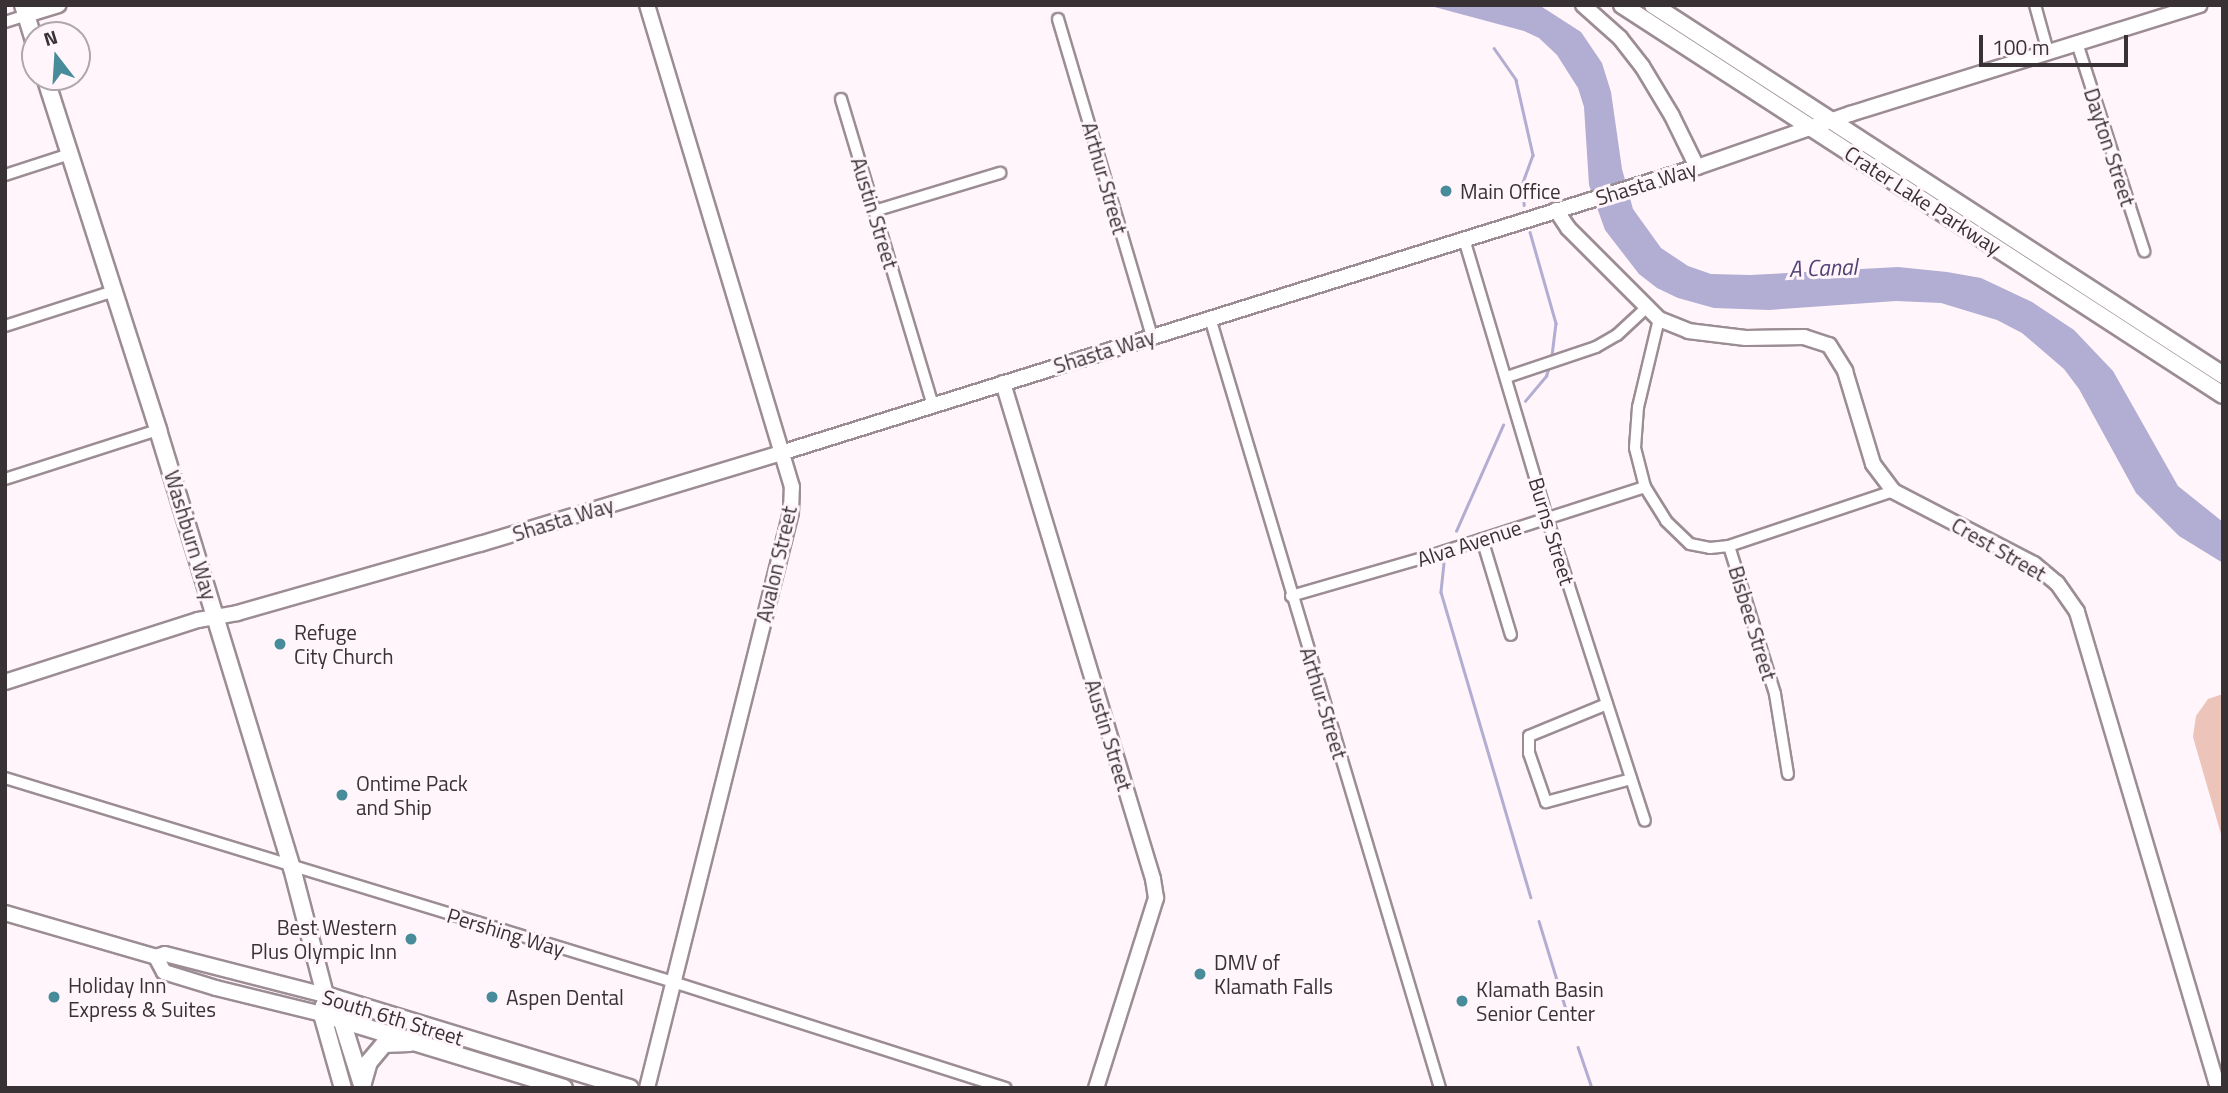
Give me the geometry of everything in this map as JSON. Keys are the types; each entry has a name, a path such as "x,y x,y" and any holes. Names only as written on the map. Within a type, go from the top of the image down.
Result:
{"main road":[{"name":"Crater Lake Parkway","path":"1622,5 2223,395"},
{"name":"Crater Lake Parkway","path":"1653,5 2223,376"},
{"name":"Washburn Way","path":"50,91 292,867 325,995 341,1018 362,1087"},
{"name":"Washburn Way","path":"325,995 323,1014 343,1088"},
{"name":"South 6th Street","path":"325,995 630,1088"},
{"name":"South 6th Street","path":"323,1014 564,1088"},
{"path":"362,1087 369,1062 384,1044 421,1042"}],"street":[{"path":"5,22 24,10 59,5"},
{"name":"Avalon Street","path":"647,5 784,452 792,486 791,512 647,1088"},
{"path":"1583,5 1620,38 1642,66 1672,116 1697,167"},
{"path":"2035,5 2048,52"},
{"name":"Shasta Way","path":"5,682 198,620 480,544 784,452 1697,167 1831,121 2199,5"},
{"name":"Arthur Street","path":"1058,19 1152,336"},
{"name":"Dayton Street","path":"2077,43 2144,251"},
{"name":"Austin Street","path":"841,99 933,405"},
{"path":"5,175 69,153"},
{"path":"874,212 1000,173"},
{"name":"Crest Street","path":"1556,210 1568,228 1659,319 1688,331 1746,338 1804,337 1829,345 1845,371 1873,464 1893,491 2034,564 2057,583 2077,612 2218,1069 2218,1088"},
{"name":"Burns Street","path":"1464,239 1547,518 1645,821"},
{"path":"5,326 114,291"},
{"path":"1507,377 1596,347 1617,335 1647,307"},
{"name":"Arthur Street","path":"1210,318 1440,1088"},
{"name":"Bisbee Street","path":"1659,319 1638,407 1635,448 1645,487 1666,521 1690,544 1710,548 1729,546 1775,694 1788,775"},
{"name":"Austin Street","path":"1003,383 1153,879 1156,898 1096,1088"},
{"path":"5,480 158,430"},
{"name":"Alva Avenue","path":"1291,596 1645,487"},
{"path":"1729,546 1893,491"},
{"path":"1482,539 1511,635"},
{"path":"1607,704 1529,736 1529,753 1546,802 1631,779"},
{"name":"Pershing Way","path":"5,778 673,982 1006,1088"},
{"name":"South 6th Street","path":"5,913 156,957 165,954 325,995"},
{"name":"South 6th Street","path":"156,957 164,972 216,988 323,1014"}],"shaded area":[{"path":"1427,5 1539,5 1581,32 1602,63 1611,92 1622,169 1633,209 1661,248 1688,266 1711,274 1750,275 1898,267 1947,272 1981,278 2032,302 2074,330 2113,371 2178,486 2223,522 2223,563 2179,536 2136,493 2079,389 2064,369 2022,333 1997,320 1941,303 1896,301 1769,310 1714,308 1678,298 1657,288 1639,274 1605,230 1589,185 1584,107 1578,88 1557,55 1539,38 1524,31"},
{"path":"2223,694 2223,841 2193,737 2196,716 2208,699"}],"waterway":[{"path":"1494,48 1516,80 1533,155 1523,183 1524,205"},
{"path":"1530,232 1556,323 1552,357"},
{"path":"1525,401 1546,376 1549,367"},
{"path":"1456,531 1503,425"},
{"path":"1444,563 1441,592 1531,897"},
{"path":"1539,921 1569,1019"},
{"path":"1578,1047 1592,1088"}],"place":[{"name":"Main Office","path":"1446,191"},
{"name":"Refuge City Church","path":"280,644"},
{"name":"Ontime Pack and Ship","path":"342,795"},
{"name":"Best Western Plus Olympic Inn","path":"411,939"},
{"name":"DMV of Klamath Falls","path":"1200,974"},
{"name":"Holiday Inn Express & Suites","path":"54,997"},
{"name":"Aspen Dental","path":"492,997"},
{"name":"Klamath Basin Senior Center","path":"1462,1001"}],"water label":[{"name":"A Canal","path":"1823,268"}]}
